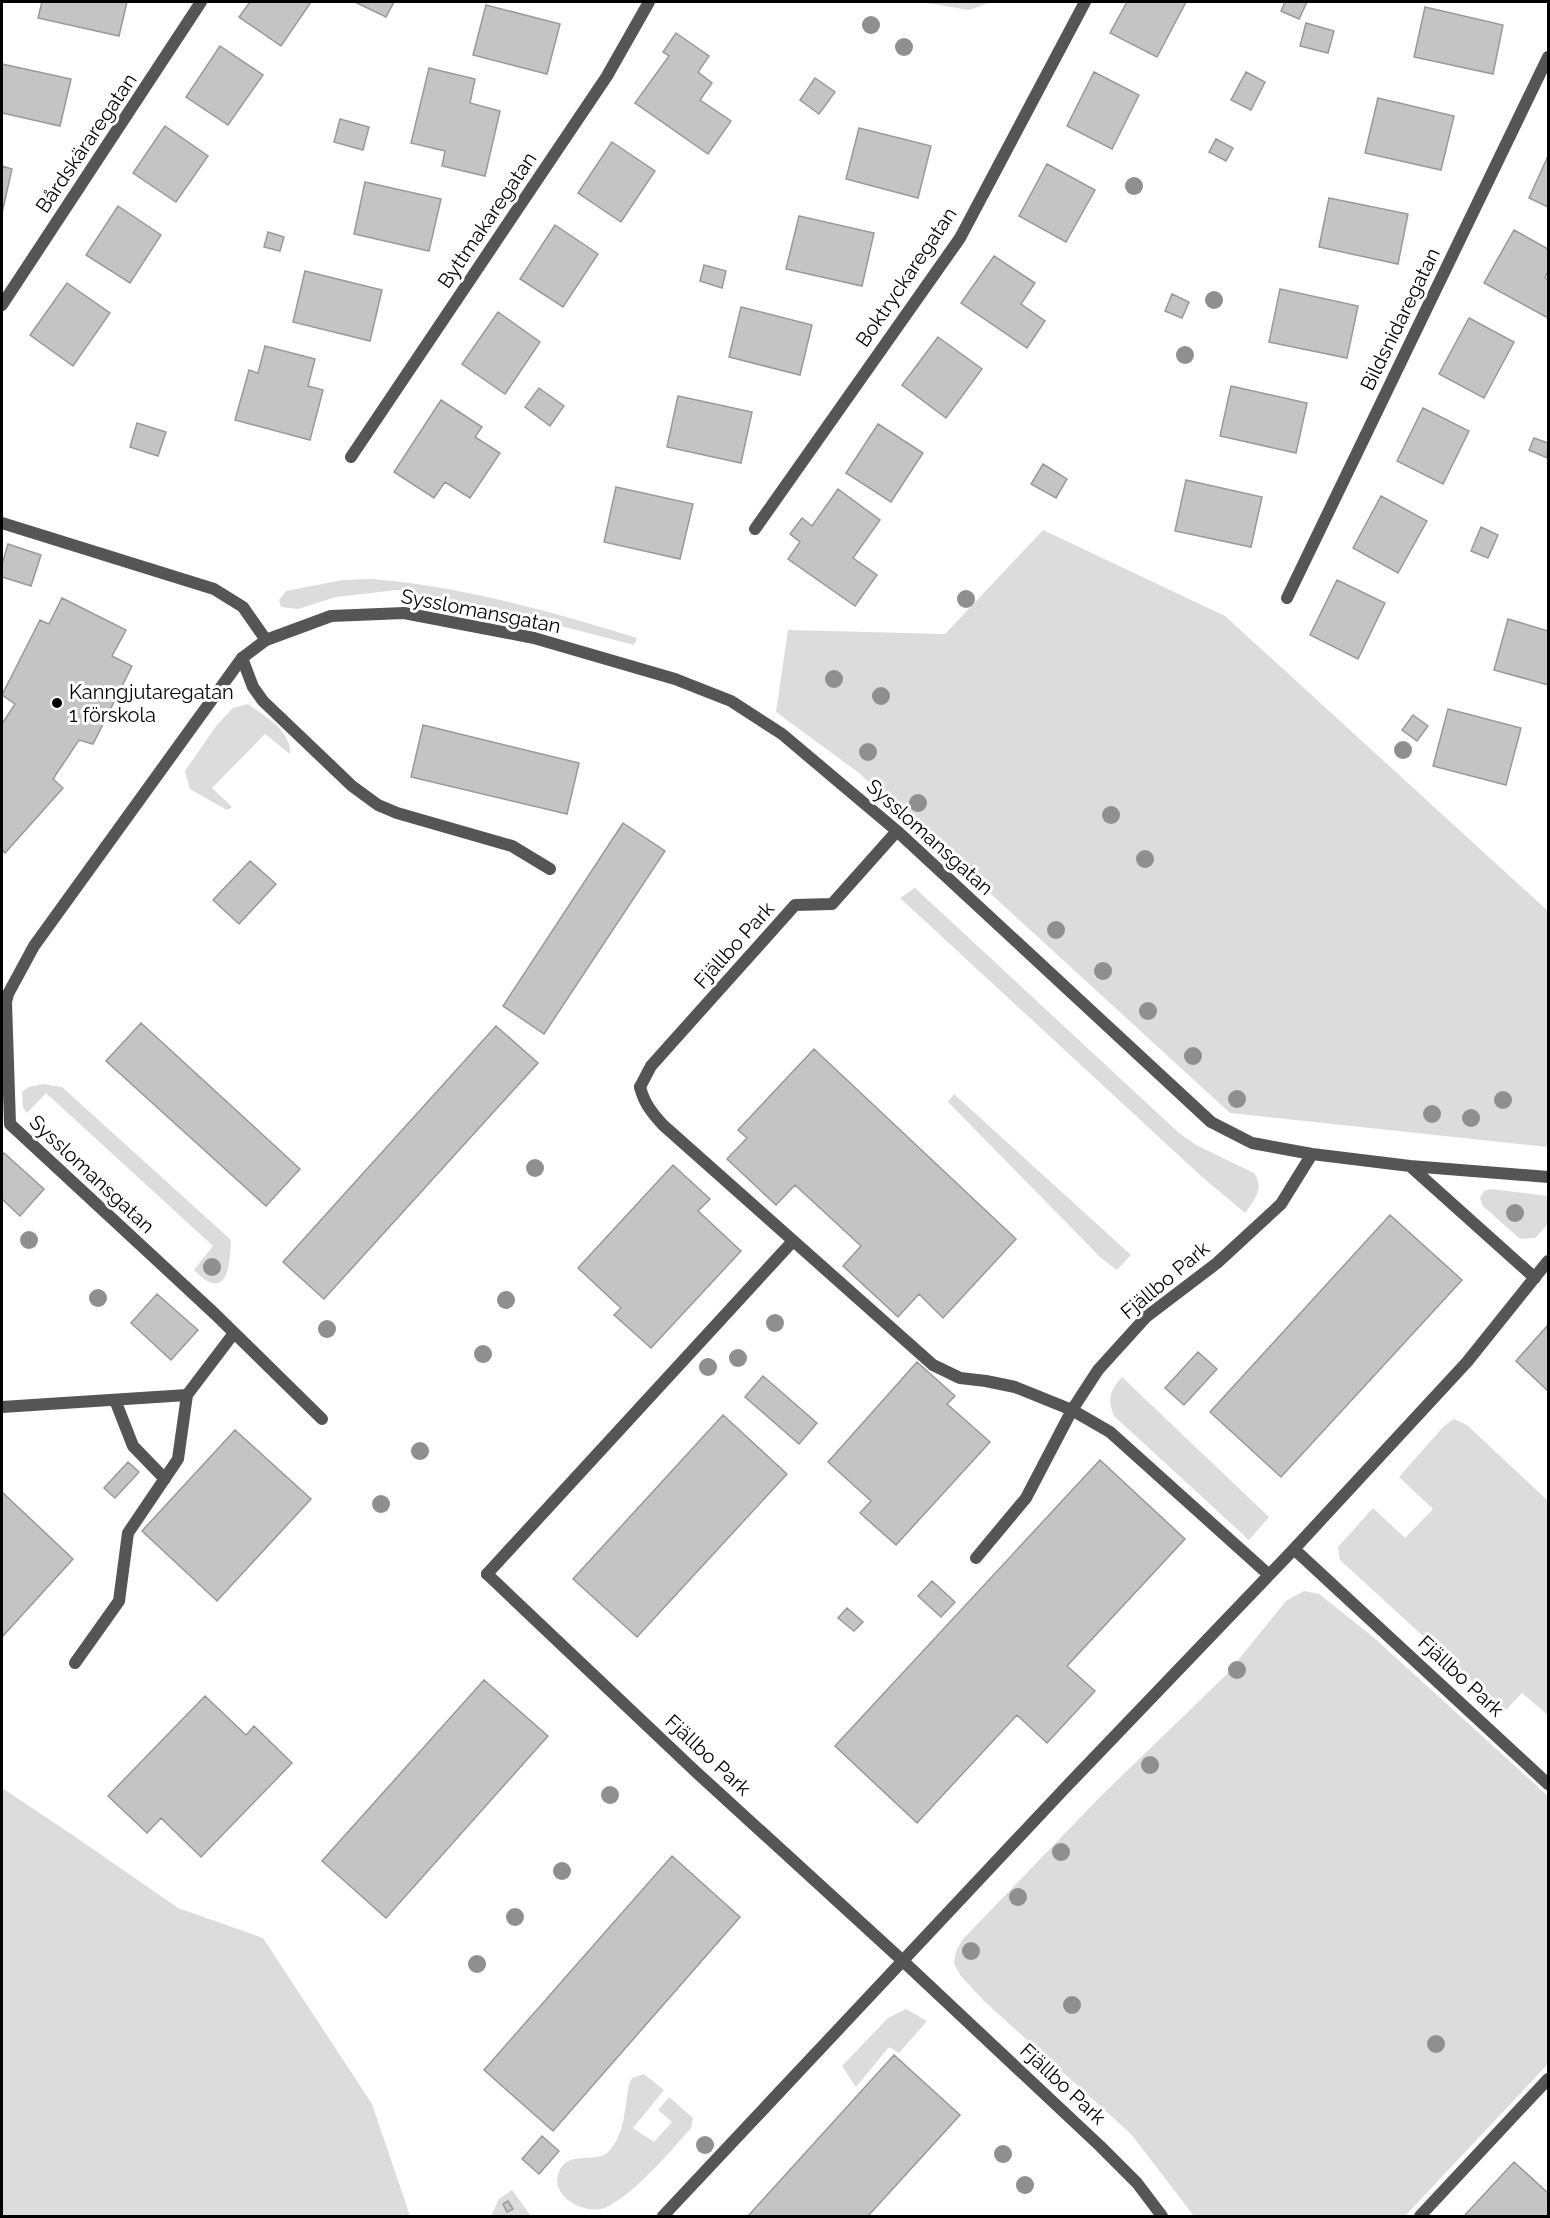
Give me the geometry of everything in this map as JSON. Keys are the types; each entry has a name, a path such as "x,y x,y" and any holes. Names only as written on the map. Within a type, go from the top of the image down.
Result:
{"street":[{"name":"Bårdskäraregatan","path":"2,305 201,2"},
{"name":"Byttmakaregatan","path":"351,457 607,76 649,2"},
{"name":"Boktryckaregatan","path":"755,528 960,238 1085,2"},
{"name":"Bildsnidaregatan","path":"1287,598 1548,57"},
{"path":"2,523 214,589 243,607 266,640"},
{"name":"Sysslomansgatan","path":"322,1419 234,1333 10,1124 4,1001 34,946 242,658 266,640 331,616 404,613 534,638 675,679 731,701 782,734 897,831 1211,1122 1252,1143 1312,1154 1410,1166 1548,1177"},
{"path":"242,658 253,687 263,701 368,800 397,813 512,846 550,869"},
{"name":"Fjällbo Park","path":"897,831 832,904 795,905 651,1066 640,1087 643,1099 652,1113 793,1241 487,1575 1100,2146 1137,2183 1161,2217"},
{"name":"Fjällbo Park","path":"976,1558 1026,1498 1072,1410 1098,1370 1146,1317 1217,1263 1281,1204 1312,1154"},
{"path":"1410,1166 1535,1278"},
{"path":"793,1241 933,1365 960,1378 1015,1388 1072,1410 1110,1432 1268,1574"},
{"path":"663,2217 1294,1549 1467,1362 1548,1261"},
{"path":"75,1663 119,1601 128,1533 178,1459 187,1395 234,1333"},
{"path":"2,1407 187,1395"},
{"path":"116,1400 133,1446 165,1479"},
{"name":"Fjällbo Park","path":"1294,1549 1548,1784"},
{"path":"1420,2217 1548,2079"}],"shaded area":[{"path":"921,2 992,2 969,10"},
{"path":"1043,530 1225,616 1548,911 1548,1147 1230,1113 859,773 776,712 788,630 945,634"},
{"path":"371,579 438,587 505,601 637,638 634,645 519,615 397,590 336,597 298,609 281,607 279,600 286,591 343,580"},
{"path":"248,704 282,731 287,738 290,754 265,734 212,788 232,807 227,810 190,789 185,771 217,725 233,708"},
{"path":"915,888 1179,1133 1196,1145 1254,1173 1258,1183 1257,1194 1245,1213 1201,1176 900,898"},
{"path":"43,1084 62,1087 231,1240 227,1270 220,1282 213,1283 194,1270 213,1246 46,1093 27,1113 23,1108 22,1092 29,1087"},
{"path":"954,1094 1131,1255 1117,1270 1101,1258 948,1102"},
{"path":"1491,1189 1548,1196 1548,1224 1535,1238 1520,1239 1483,1206 1480,1198 1484,1191"},
{"path":"1122,1377 1269,1517 1249,1540 1114,1416 1111,1395"},
{"path":"1454,1419 1467,1425 1548,1501 1548,1715 1522,1693 1505,1711 1340,1560 1338,1547 1373,1508 1405,1538 1433,1509 1399,1477 1444,1426"},
{"path":"1304,1591 1319,1594 1372,1636 1548,1796 1548,2064 1405,2216 1194,2216 1131,2134 984,2001 961,1976 954,1964 956,1951 963,1939 1102,1795 1226,1675 1286,1601"},
{"path":"2,1788 178,1908 263,1938 372,2104 410,2216 2,2216"},
{"path":"906,2009 927,2021 899,2053 889,2047 856,2087 842,2066 888,2018"},
{"path":"644,2074 664,2090 633,2128 654,2142 672,2122 658,2110 669,2097 693,2118 691,2128 652,2171 618,2201 599,2209 581,2207 572,2203 559,2189 557,2181 559,2172 569,2161 598,2157 610,2150 622,2127 629,2084 632,2078"},
{"path":"512,2190 531,2216 491,2216 499,2199"}],"building":[{"path":"42,2 127,2 119,36 38,18"},
{"path":"250,2 311,2 281,46 239,17"},
{"path":"355,2 394,2 386,17"},
{"path":"1127,2 1186,2 1157,57 1110,33"},
{"path":"1285,2 1307,2 1299,19 1281,11"},
{"path":"486,5 560,24 547,74 473,55"},
{"path":"1425,7 1503,25 1493,74 1414,57"},
{"path":"1306,23 1334,31 1328,53 1300,46"},
{"path":"676,33 709,56 698,72 712,83 700,100 731,121 708,154 635,103 669,56 663,52"},
{"path":"220,46 263,75 228,125 186,97"},
{"path":"2,64 71,79 60,126 2,113"},
{"path":"429,68 475,79 470,103 500,111 485,176 442,166 445,151 411,143"},
{"path":"1094,72 1139,95 1112,149 1067,126"},
{"path":"1246,72 1265,82 1251,110 1231,100"},
{"path":"815,78 835,92 819,114 800,100"},
{"path":"1378,98 1454,116 1441,170 1365,153"},
{"path":"340,119 369,127 363,150 334,142"},
{"path":"165,126 208,156 176,202 133,173"},
{"path":"859,128 931,146 918,198 846,179"},
{"path":"1216,139 1233,148 1226,161 1209,152"},
{"path":"612,142 655,171 621,222 578,193"},
{"path":"1548,156 1548,207 1529,198"},
{"path":"1047,164 1095,190 1066,242 1019,216"},
{"path":"2,166 12,169 2,213"},
{"path":"365,182 441,199 429,251 354,234"},
{"path":"1329,198 1408,214 1398,264 1319,247"},
{"path":"118,206 161,235 130,283 86,255"},
{"path":"799,216 874,233 862,286 786,269"},
{"path":"555,225 598,254 563,307 520,279"},
{"path":"1514,230 1548,249 1548,271 1545,278 1548,280 1548,318 1484,283"},
{"path":"268,232 284,237 280,251 264,247"},
{"path":"994,256 1035,283 1021,304 1045,321 1027,348 961,303"},
{"path":"704,265 726,271 722,288 700,281"},
{"path":"305,271 382,290 370,341 293,322"},
{"path":"67,283 110,313 73,366 30,335"},
{"path":"1280,289 1358,306 1347,358 1269,342"},
{"path":"1172,294 1189,302 1182,318 1165,311"},
{"path":"741,307 812,325 800,375 729,357"},
{"path":"498,312 540,342 505,394 462,364"},
{"path":"1469,318 1514,342 1484,398 1439,374"},
{"path":"938,337 982,369 946,418 902,385"},
{"path":"265,346 315,359 308,386 323,390 310,440 235,420 249,370 258,373"},
{"path":"1231,386 1307,403 1296,453 1220,436"},
{"path":"539,388 564,406 550,426 525,407"},
{"path":"678,396 752,412 741,463 667,447"},
{"path":"441,400 482,427 475,437 500,453 470,498 445,482 434,498 394,472"},
{"path":"1423,408 1469,431 1443,484 1397,461"},
{"path":"137,423 166,432 158,456 130,447"},
{"path":"878,424 923,453 891,502 846,473"},
{"path":"1534,438 1548,443 1547,458 1529,450"},
{"path":"1043,464 1067,479 1056,498 1031,484"},
{"path":"1186,480 1262,497 1251,547 1175,531"},
{"path":"616,487 693,504 680,559 604,542"},
{"path":"838,489 880,520 853,558 877,575 855,606 788,559 800,542 790,534 802,518 812,526"},
{"path":"1381,496 1427,521 1398,573 1353,548"},
{"path":"1481,527 1498,535 1488,558 1471,551"},
{"path":"8,544 41,555 31,586 2,577 2,564"},
{"path":"1337,580 1385,603 1358,659 1310,635"},
{"name":"Kanngjutaregatan 1 förskola","path":"62,598 126,630 112,656 132,666 93,744 79,740 53,779 63,788 5,853 2,849 2,724 15,704 2,695 40,620 49,624"},
{"path":"1508,619 1548,631 1548,685 1494,670"},
{"path":"1448,709 1521,728 1506,785 1433,766"},
{"path":"1413,715 1428,726 1417,741 1402,730"},
{"path":"423,725 579,763 567,814 411,777"},
{"path":"623,823 665,851 544,1034 503,1006"},
{"path":"250,861 276,884 239,924 213,900"},
{"path":"141,1023 300,1169 266,1206 106,1061"},
{"path":"496,1026 538,1063 324,1299 283,1262"},
{"path":"814,1049 1016,1239 943,1318 919,1294 898,1317 843,1266 861,1246 795,1185 776,1205 727,1159 747,1138 738,1130"},
{"path":"4,1153 44,1189 20,1216 2,1199 2,1155"},
{"path":"673,1165 710,1199 698,1211 741,1251 651,1348 614,1315 621,1308 578,1268"},
{"path":"1390,1215 1462,1280 1281,1477 1210,1412"},
{"path":"157,1294 198,1330 171,1360 131,1323"},
{"path":"1548,1325 1548,1391 1516,1361"},
{"path":"1198,1352 1217,1369 1184,1405 1165,1388"},
{"path":"917,1362 955,1396 947,1404 990,1442 896,1545 860,1513 871,1501 828,1462"},
{"path":"763,1376 817,1423 799,1444 745,1397"},
{"path":"723,1415 787,1474 637,1637 573,1579"},
{"path":"235,1430 311,1499 217,1601 142,1531"},
{"path":"1100,1460 1185,1539 1067,1666 1095,1691 1047,1743 1017,1715 917,1823 835,1746"},
{"path":"128,1462 139,1472 115,1498 104,1488"},
{"path":"2,1492 73,1559 2,1637"},
{"path":"932,1581 955,1602 941,1617 918,1596"},
{"path":"847,1608 863,1622 854,1631 838,1618"},
{"path":"484,1680 548,1736 386,1918 322,1861"},
{"path":"205,1696 246,1735 254,1726 292,1763 201,1857 161,1818 147,1833 108,1796"},
{"path":"672,1856 740,1917 553,2131 484,2070"},
{"path":"894,2055 960,2115 868,2216 748,2216"},
{"path":"542,2136 559,2151 539,2174 522,2159"},
{"path":"1514,2162 1548,2193 1548,2216 1464,2216"},
{"path":"508,2201 513,2209 507,2212 503,2204"}],"place":[{"name":"Kanngjutaregatan 1 förskola","path":"57,703"}]}
